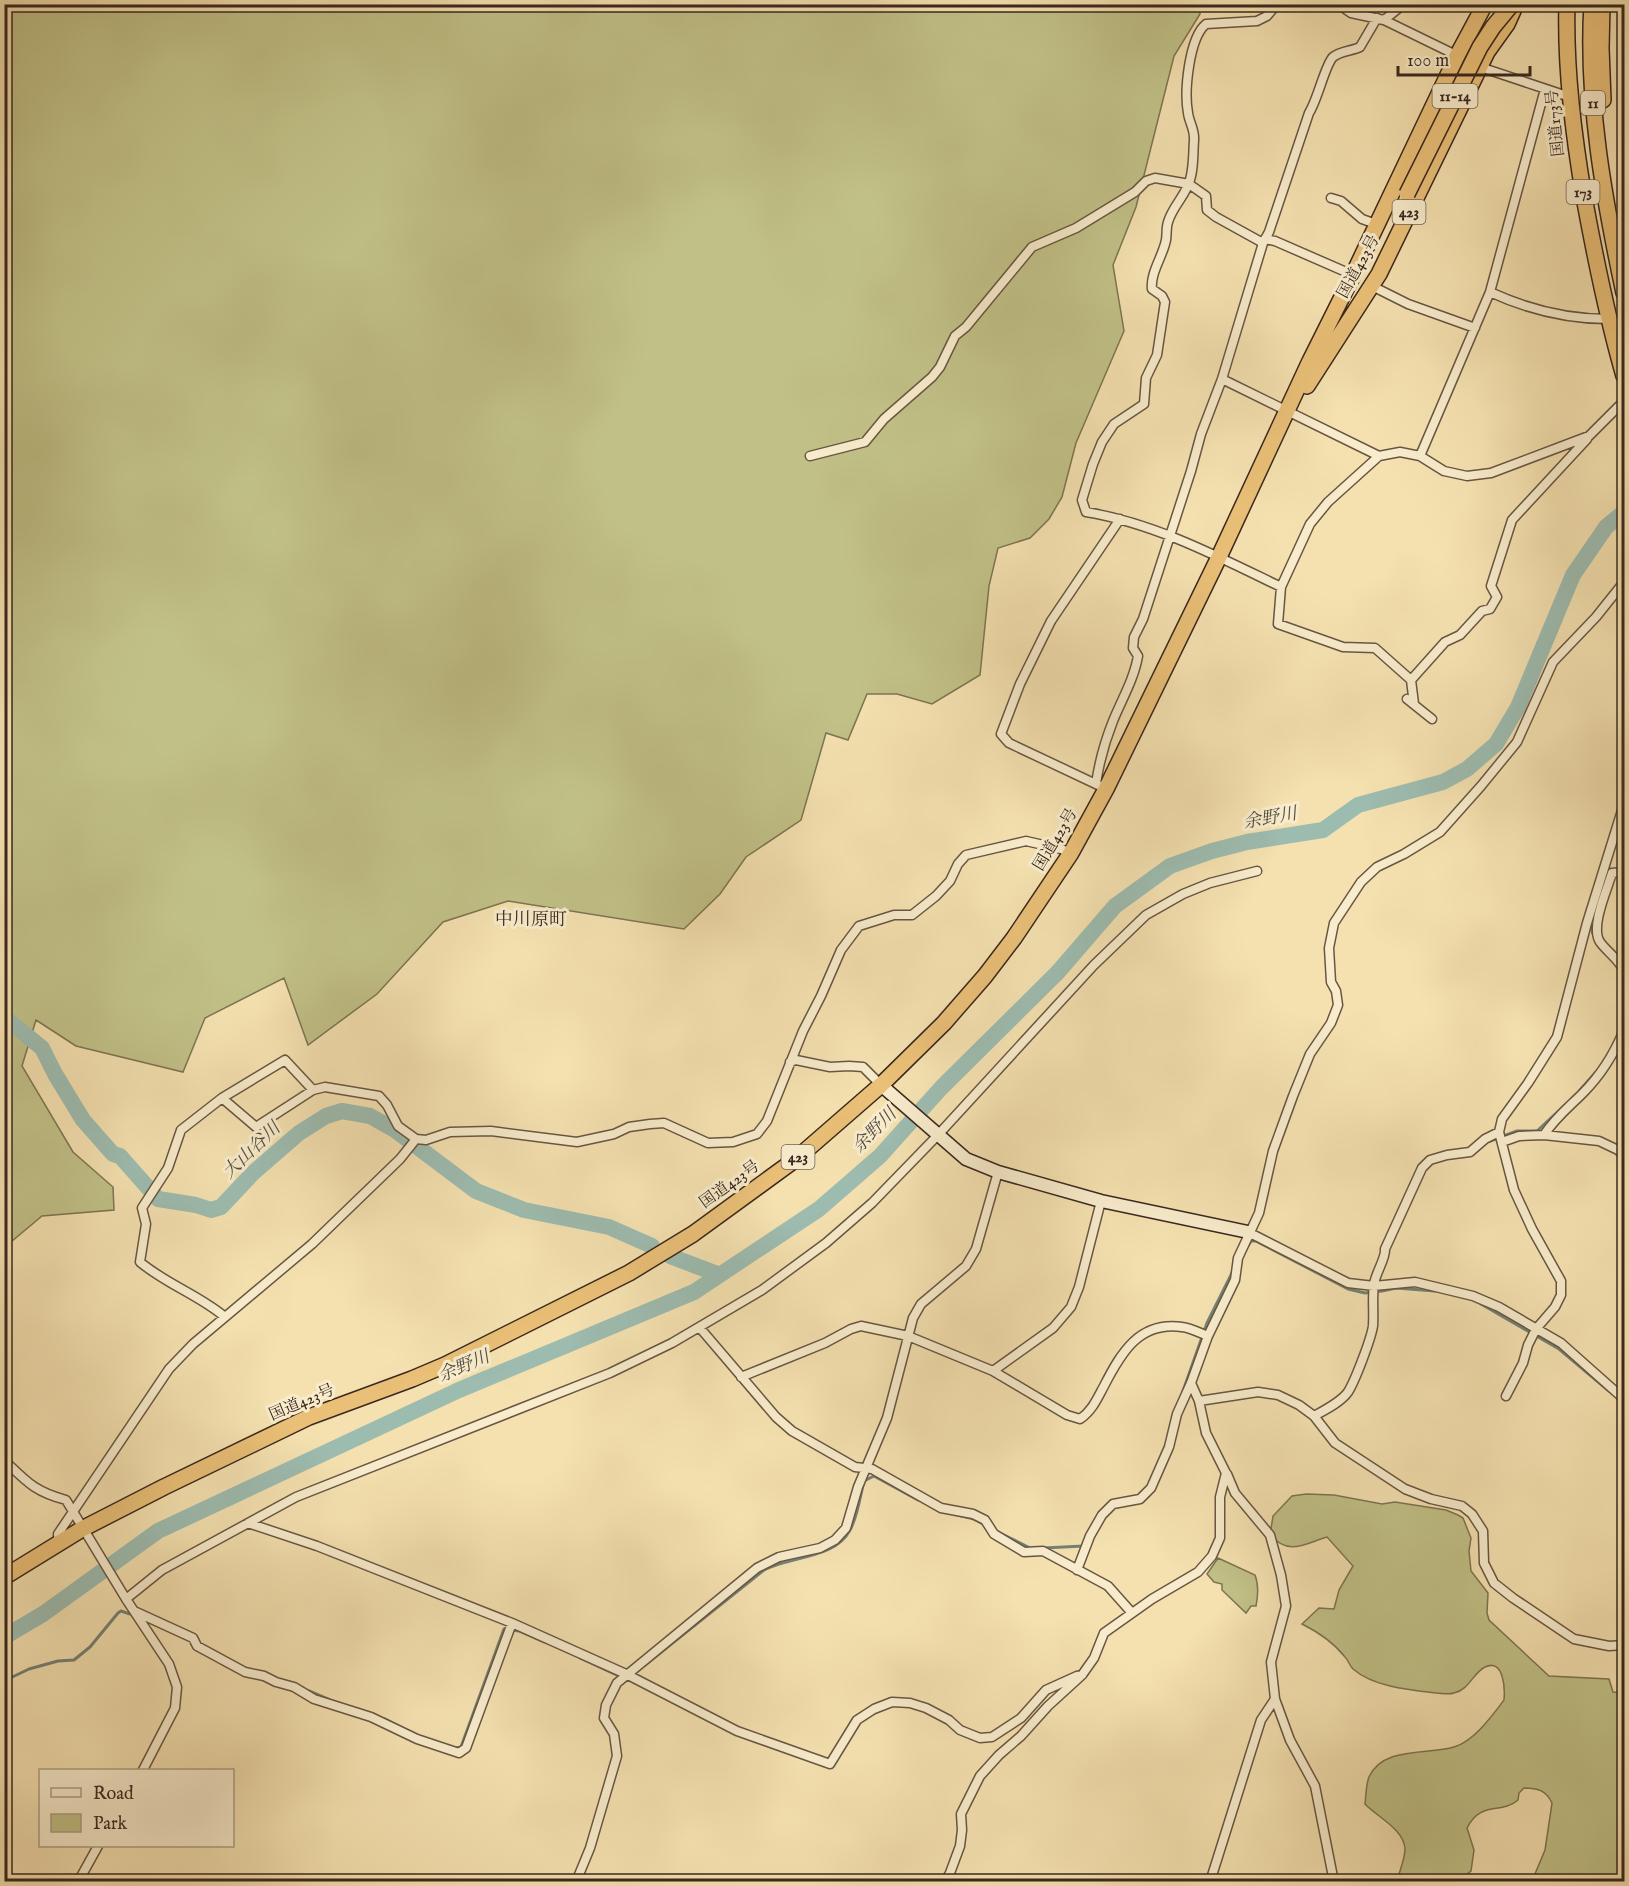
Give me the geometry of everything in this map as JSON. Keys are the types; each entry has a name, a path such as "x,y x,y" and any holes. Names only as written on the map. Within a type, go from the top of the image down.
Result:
{"highway":[{"name":"国道423号","path":"4,1577 82,1529 164,1487 309,1417 436,1368 629,1273 693,1234 754,1191 885,1090 985,976 1014,938 1071,854 1101,786 1219,557 1310,361 1457,56 1485,4"},
{"path":"1310,361 1346,303 1462,63 1484,26 1501,4"},
{"name":"国道423号","path":"1287,412 1295,404 1372,286 1480,67 1507,24 1514,4"},
{"name":"11-14","path":"1335,342 1480,47 1493,27 1514,4"},
{"path":"1507,24 1526,4"},
{"name":"11","path":"1592,4 1590,63 1601,201"},
{"name":"173","path":"1602,4 1602,93 1608,146 1624,239"},
{"path":"1570,5 1580,93 1601,201 1624,293"},
{"name":"国道173号","path":"1570,5 1570,97 1576,151 1608,319 1624,376"},
{"path":"1601,201 1624,366"}],"street":[{"path":"1277,4 1267,16 1257,21 1206,24 1201,28 1192,49 1187,95 1188,113 1195,134 1189,184 1167,224 1162,255 1151,282 1152,289 1165,302 1157,355 1146,378 1144,404 1114,424 1102,442 1082,500 1086,512 1120,519 1169,537 1219,557 1281,587"},
{"path":"1338,4 1352,13 1381,19 1480,67 1570,97"},
{"path":"1101,786 1098,768 1112,724 1136,669 1138,656 1133,648 1134,637 1143,619 1201,434 1222,379 1264,241 1309,113 1315,104 1331,58 1360,47 1381,19 1404,4"},
{"path":"1420,456 1490,292 1545,89"},
{"path":"810,456 865,442 884,419 932,377 940,367 955,336 966,327 1032,247 1076,228 1135,192 1146,181 1155,178 1189,184 1206,196 1207,210 1216,217 1264,241 1275,241 1353,275"},
{"path":"1330,198 1341,201 1362,219 1376,224"},
{"path":"1372,286 1408,304 1475,328"},
{"path":"1490,292 1517,304 1551,313 1608,319"},
{"path":"1222,379 1379,456"},
{"path":"1432,719 1411,701 1411,680 1445,642 1460,635 1482,611 1490,609 1497,597 1491,586 1512,520 1624,401"},
{"path":"1411,680 1375,648 1343,647 1278,624 1281,587 1310,524 1328,502 1379,456 1400,452 1420,456 1444,471 1467,476 1491,473 1589,436"},
{"path":"1101,786 1009,743 1001,734 1020,684 1051,621 1120,519"},
{"path":"1077,1570 1090,1536 1102,1515 1113,1504 1140,1499 1151,1488 1169,1447 1177,1414 1208,1336 1235,1280 1238,1258 1248,1232 1259,1213 1273,1150 1293,1096 1310,1054 1331,1023 1338,1005 1336,991 1331,982 1329,948 1335,923 1361,882 1377,867 1440,832 1481,786 1517,742 1553,662 1596,617 1624,582"},
{"path":"1506,1396 1523,1363 1536,1329 1561,1295 1561,1281 1532,1229 1514,1190 1499,1132 1502,1119 1557,1037 1592,925 1624,804"},
{"path":"222,1098 256,1127 313,1090 326,1087 379,1096 398,1126 416,1139 426,1140 450,1132 491,1131 577,1142 614,1134 629,1127 664,1124 708,1143 733,1142 757,1134 767,1121 790,1062 841,950 859,926 894,915 912,915 936,896 950,881 958,864 966,855 1026,842 1061,849 1071,854"},
{"path":"124,1597 162,1570 296,1497 610,1373 700,1328 762,1290 826,1243 872,1203 1094,964 1146,915 1183,894 1210,883 1257,871"},
{"path":"1624,872 1612,873 1592,925 1599,941 1621,964 1624,971"},
{"path":"1544,1135 1553,1121 1584,1093 1600,1074 1624,1030"},
{"path":"225,1317 180,1287 157,1276 140,1262 146,1224 142,1208 168,1168 181,1130 222,1098 285,1060 313,1090"},
{"path":"790,1062 796,1060 830,1068 863,1067 885,1090 966,1159 998,1172 1101,1201 1248,1232 1348,1283 1374,1286 1415,1282 1473,1296 1499,1307 1561,1343 1624,1399"},
{"path":"1314,1416 1326,1410 1347,1393 1371,1333 1376,1271 1386,1254 1385,1249 1422,1168 1430,1160 1470,1152 1485,1139 1499,1132"},
{"path":"1502,1142 1519,1136 1544,1135 1599,1141 1618,1150 1624,1156"},
{"path":"59,1544 58,1534 72,1512 170,1370 193,1344 312,1244 400,1159 416,1139"},
{"path":"576,1881 590,1848 617,1756 614,1734 604,1719 606,1705 617,1683 757,1568 779,1557 820,1548 835,1540 846,1528 865,1469 887,1418 913,1318 921,1304 966,1266 976,1249 998,1172"},
{"path":"993,1371 1053,1328 1071,1307 1079,1287 1101,1201"},
{"path":"741,1377 861,1326 908,1336 993,1371 1067,1415 1080,1419 1089,1413 1120,1357 1145,1333 1162,1326 1184,1327 1208,1336"},
{"path":"700,1328 776,1417 792,1431 855,1467 872,1469 941,1508 972,1514 985,1520 994,1534 1024,1552 1043,1551 1108,1586 1132,1613"},
{"path":"1191,1383 1199,1401 1206,1433 1235,1493 1270,1535 1281,1575 1286,1606 1271,1662 1275,1699 1290,1740 1315,1786 1334,1881"},
{"path":"1199,1401 1258,1392 1278,1395 1299,1405 1314,1416 1335,1443 1405,1489 1462,1506 1472,1514 1483,1531 1484,1563 1494,1584 1574,1639 1608,1646 1624,1645"},
{"path":"4,1460 29,1485 45,1494 66,1500 124,1597 169,1664 177,1687 176,1708 144,1769"},
{"path":"945,1881 960,1846 961,1814 980,1776 1048,1706 1082,1676 1094,1658 1104,1634 1152,1599 1198,1572 1212,1556 1220,1538 1220,1497 1226,1473"},
{"path":"248,1523 317,1546 512,1623 626,1674 737,1731 830,1764 857,1720 874,1709 892,1702 910,1703 926,1708 949,1720 960,1730 980,1738 992,1737 1021,1718 1047,1690 1077,1676 1082,1676"},
{"path":"134,1611 193,1638 197,1646 245,1671 294,1687 314,1699 371,1717 417,1739 459,1753 466,1748 512,1623"},
{"path":"1210,1881 1261,1720 1275,1699"},
{"path":"78,1881 97,1847"}],"green space":[{"path":"5,5 1199,5 1200,14 1174,56 1136,207 1113,265 1124,331 1076,443 1062,497 1049,519 1030,538 998,548 989,586 980,675 932,704 897,694 867,694 848,740 826,733 801,820 746,857 720,894 684,929 508,901 443,922 377,994 308,1045 284,978 205,1018 183,1072 76,1046 36,1020 22,1066 73,1152 113,1187 114,1210 42,1216 5,1247"},
{"path":"1334,1495 1382,1504 1395,1502 1446,1510 1463,1518 1471,1538 1469,1551 1471,1571 1488,1593 1489,1620 1549,1676 1609,1679 1613,1692 1624,1693 1624,1881 1532,1881 1545,1850 1552,1803 1541,1791 1524,1788 1519,1793 1518,1800 1512,1804 1485,1811 1473,1819 1467,1828 1474,1850 1471,1871 1458,1881 1397,1881 1405,1849 1395,1829 1365,1804 1369,1777 1384,1760 1407,1753 1454,1747 1469,1739 1504,1700 1502,1676 1496,1667 1491,1665 1485,1667 1463,1689 1450,1694 1392,1687 1361,1675 1331,1643 1302,1624 1319,1608 1334,1609 1339,1590 1353,1566 1327,1537 1290,1547 1270,1535 1273,1516 1292,1496"},
{"path":"1218,1558 1255,1575 1258,1590 1256,1606 1251,1606 1246,1613 1222,1590 1222,1584 1214,1582 1207,1574"}],"waterway":[{"name":"余野川","path":"4,1637 43,1614 158,1531 459,1390 694,1292 819,1209 880,1156 941,1088 1058,972 1115,906 1170,866 1212,851 1247,842 1323,830 1358,805 1443,782 1467,769 1496,744 1518,707 1573,575 1606,527 1624,512"},
{"path":"1602,890 1608,870 1619,869"},
{"path":"1596,911 1592,931 1597,944"},
{"path":"1618,1034 1624,1016"},
{"name":"大山谷川","path":"4,1017 42,1048 83,1120 113,1154 120,1156 158,1199 196,1205 211,1210 221,1207 253,1173 299,1133 326,1116 342,1111 370,1116 395,1130 476,1191 524,1210 609,1227 652,1246"},
{"path":"1580,1090 1595,1073"},
{"path":"1490,1141 1517,1131 1537,1131 1567,1103"},
{"path":"1246,1249 1251,1241 1256,1241 1348,1289 1365,1293 1382,1291 1380,1286"},
{"name":"大山谷川","path":"670,1256 720,1275"},
{"path":"1183,1391 1207,1323 1232,1273"},
{"path":"1382,1291 1396,1288 1435,1291"},
{"path":"1481,1304 1559,1349 1609,1391"},
{"path":"645,1665 764,1570 834,1547 850,1530 864,1481 874,1476 918,1500"},
{"path":"958,1515 974,1519 985,1525"},
{"path":"996,1531 1030,1548"},
{"path":"1043,1548 1084,1546"},
{"path":"4,1681 29,1669 58,1661 74,1660 90,1647 118,1613 121,1611 130,1614"},
{"path":"456,1748 461,1747 504,1629 519,1631 544,1642"},
{"path":"580,1658 621,1677"},
{"path":"309,1691 330,1700"},
{"path":"385,1719 408,1731"}],"district":[{"name":"中川原町","path":"531,920"}]}
